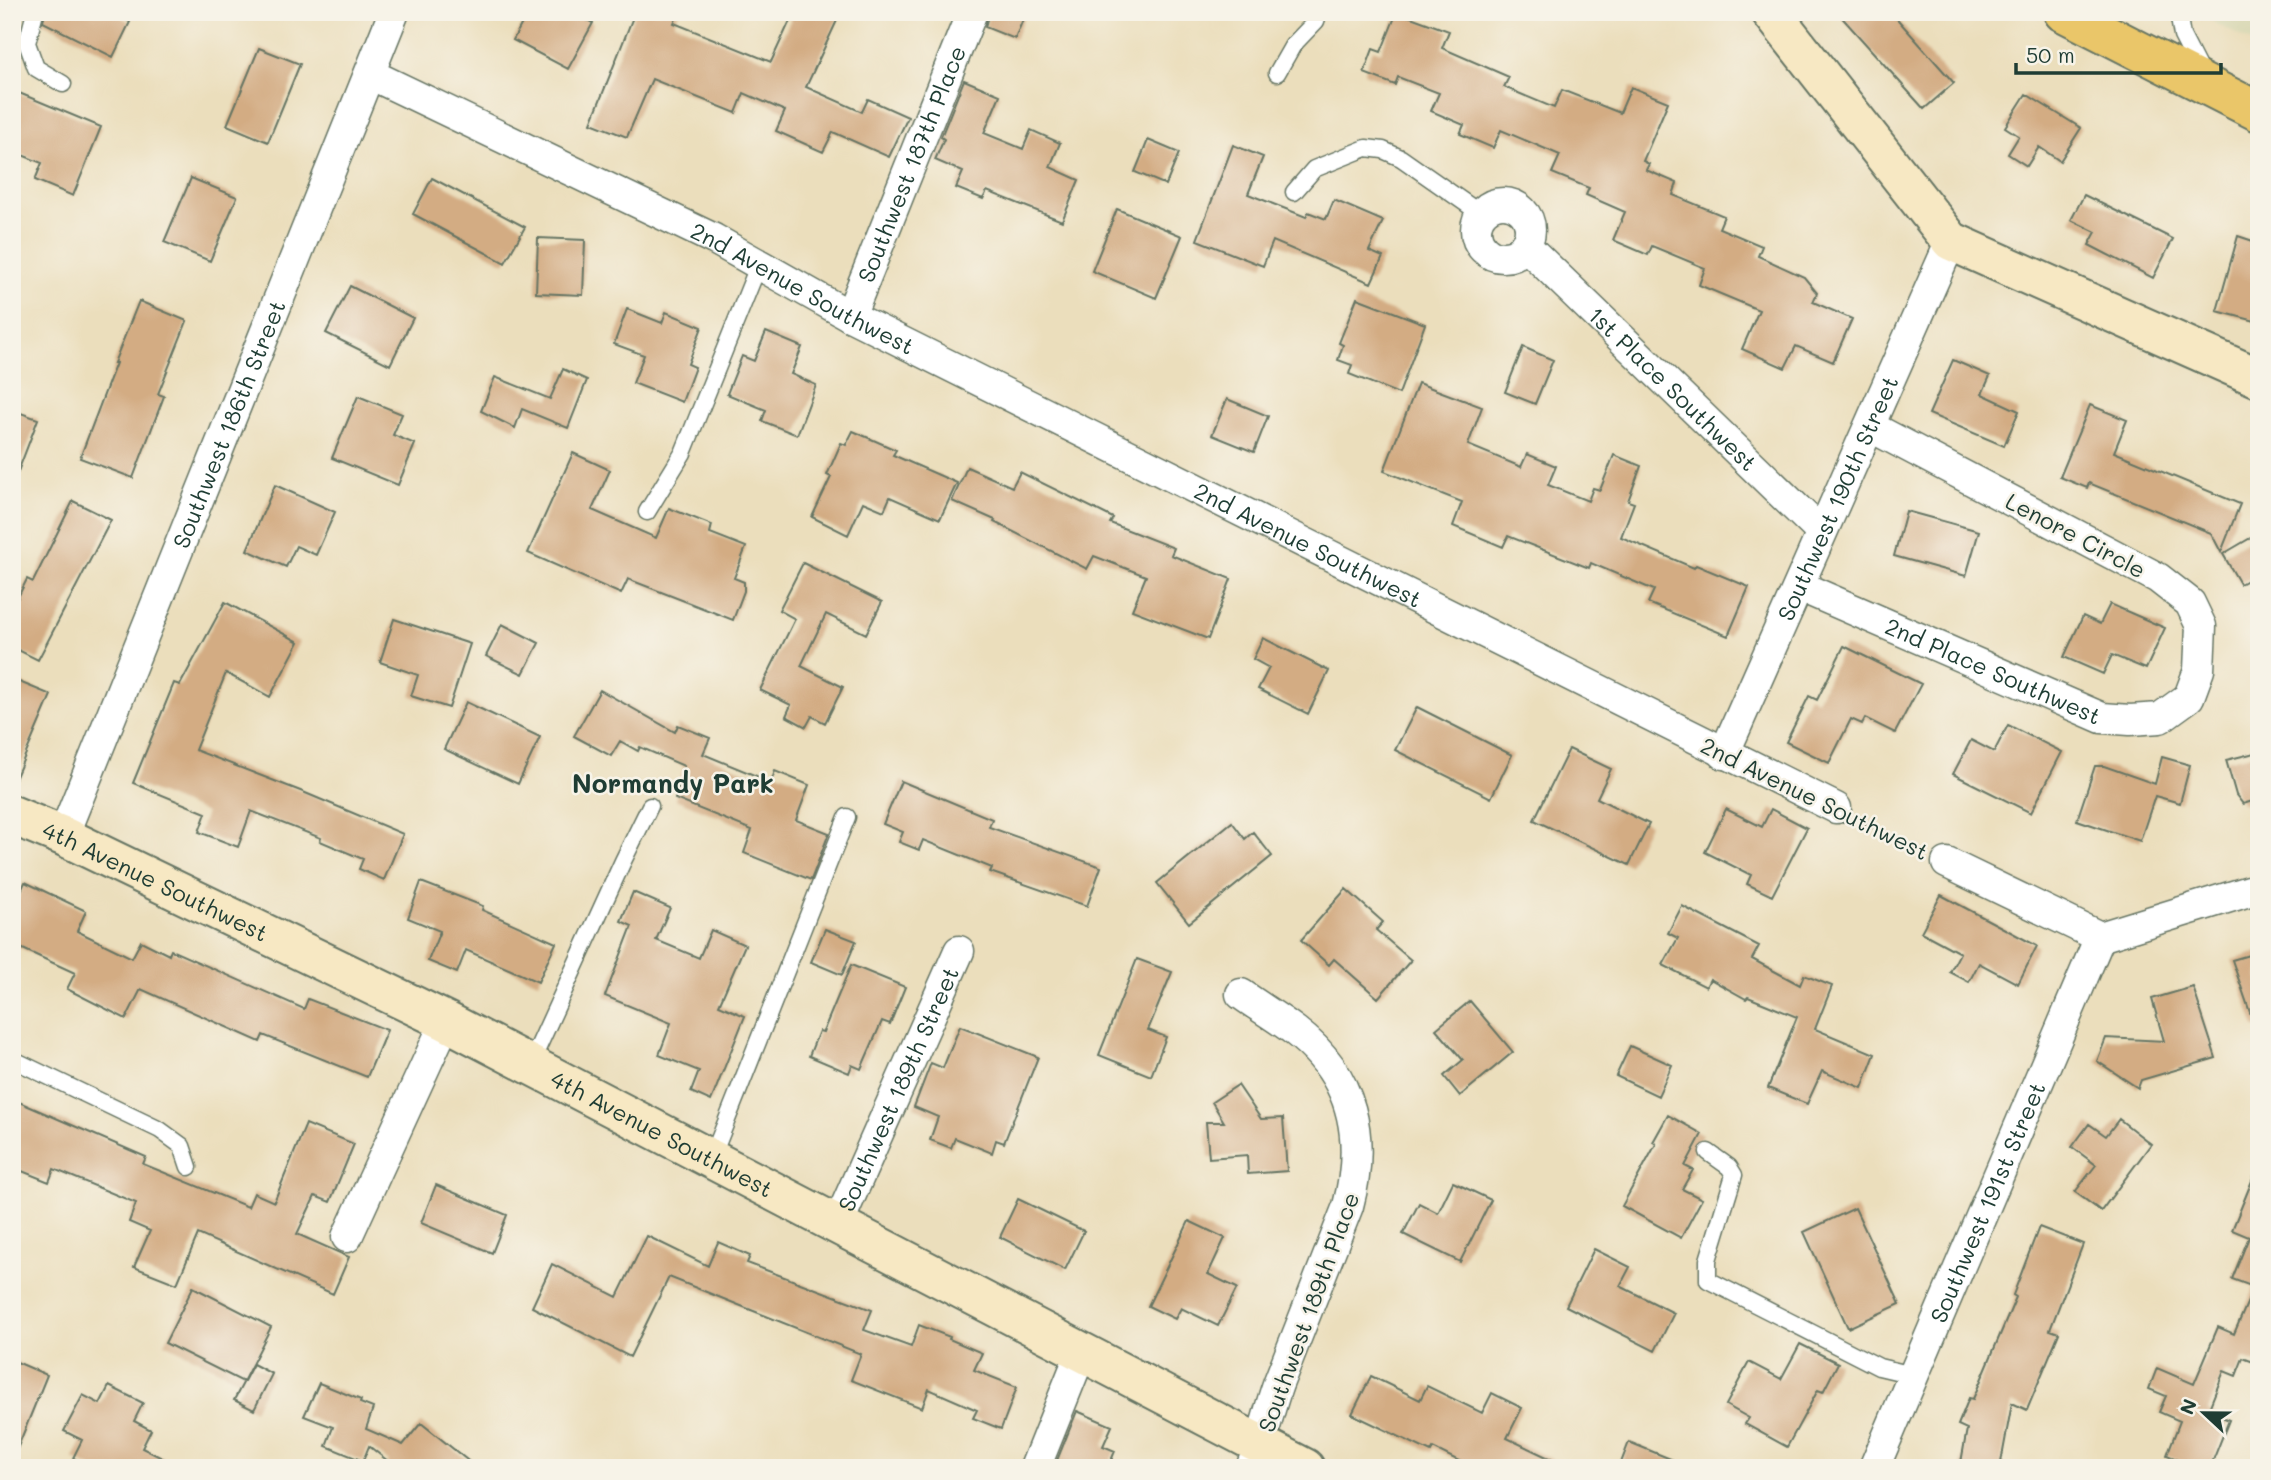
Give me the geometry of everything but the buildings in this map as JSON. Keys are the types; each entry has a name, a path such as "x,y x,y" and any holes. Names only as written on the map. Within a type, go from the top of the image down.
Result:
{"main road":[{"path":"2063,12 2259,112"}],"street":[{"name":"Southwest 186th Street","path":"63,836 394,12"},
{"name":"Southwest 187th Place","path":"850,316 972,12"},
{"path":"1771,12 1951,241 2259,378"},
{"name":"2nd Avenue Southwest","path":"369,74 714,239 850,316 1836,808"},
{"name":"1st Place Southwest","path":"1481,214 1475,230 1476,238 1487,252 1503,257 1519,251 1525,245 1821,532"},
{"name":"Southwest 190th Street","path":"1724,754 1821,532 1871,427 1951,241"},
{"name":"Lenore Circle","path":"1871,427 2158,578 2190,603 2201,626 2199,670 2189,697"},
{"name":"2nd Place Southwest","path":"1798,586 2102,718 2160,718 2189,697"},
{"name":"4th Avenue Southwest","path":"12,816 63,836 446,1021 1082,1353 1256,1457 1305,1468"},
{"name":"2nd Avenue Southwest","path":"1947,863 2100,937"},
{"path":"2100,937 2259,888"},
{"name":"Southwest 191st Street","path":"1874,1468 2100,937"},
{"name":"Southwest 189th Street","path":"837,1226 959,951"},
{"name":"Southwest 189th Place","path":"1241,995 1297,1032 1322,1056 1340,1082 1354,1117 1357,1149 1348,1206 1272,1401 1256,1457"},
{"path":"347,1237 446,1021"},
{"path":"1035,1468 1082,1353"}],"lane":[{"path":"35,12 27,43 36,68 63,84"},
{"path":"1277,73 1293,45 1316,21 1318,12"},
{"path":"2178,12 2182,36 2208,86"},
{"path":"1294,192 1314,169 1366,148 1383,150 1401,158 1481,214"},
{"path":"647,512 684,453 759,264"},
{"path":"530,1065 622,861 650,806"},
{"path":"711,1160 847,817"},
{"path":"12,1059 160,1130 182,1146 189,1167"},
{"path":"1708,1152 1734,1175 1708,1259 1708,1280 1879,1367 1913,1375"}],"path":[{"name":"2nd Avenue Southwest","path":"1836,808 1947,863"}],"shaded area":[{"path":"2194,12 2259,12 2259,46"}],"district":[{"name":"Normandy Park","path":"673,783"}]}
